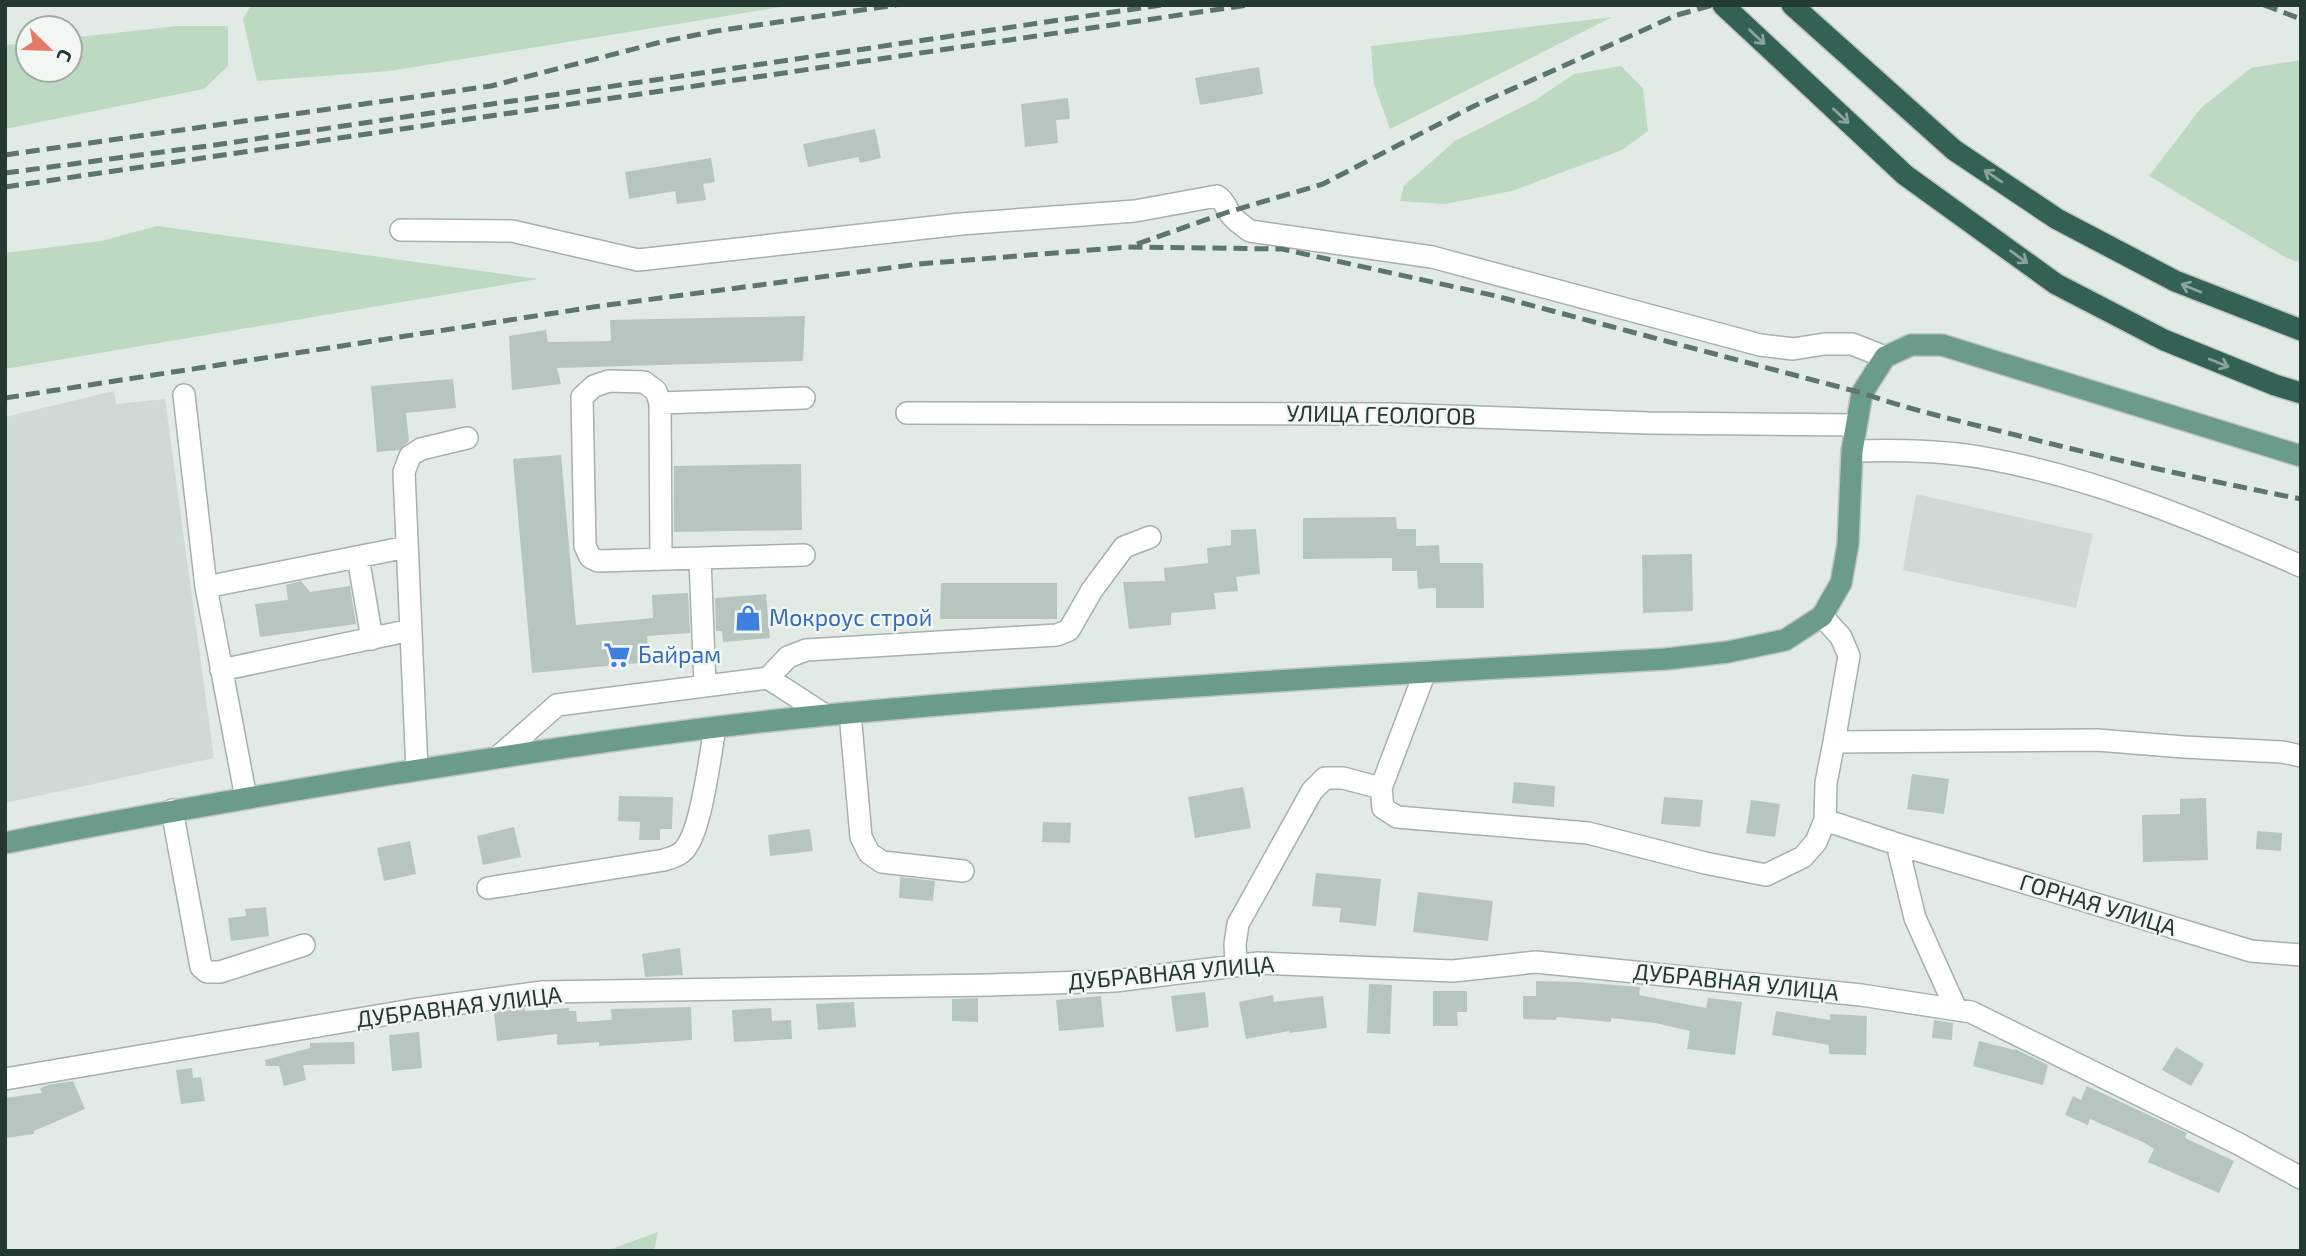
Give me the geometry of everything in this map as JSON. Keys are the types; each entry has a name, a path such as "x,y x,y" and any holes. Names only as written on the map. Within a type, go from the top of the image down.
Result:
{"highway":[{"path":"1723,5 1905,175 2056,284 2164,340 2275,386 2301,393"},
{"path":"1792,5 1838,49 1954,150 2057,219 2175,281 2301,330"}],"main road":[{"path":"5,843 172,810 498,757 825,715 1149,688 1665,659 1728,652 1785,639 1822,616 1841,583 1846,557 1852,450 1863,393 1885,357 1911,345 1942,345 2301,456"}],"street":[{"path":"401,230 512,231 638,260 961,224 1135,211 1217,196 1239,224 1250,231 1432,257 1760,345 1793,349 1824,344 1852,345 1885,357"},
{"path":"661,559 660,403 656,391 644,382 609,382 594,386 582,397 585,545 590,557 598,562 804,555"},
{"path":"184,395 206,587 246,798"},
{"path":"660,403 804,398"},
{"name":"УЛИЦА ГЕОЛОГОВ","path":"907,413 1391,414 1648,423 1855,425"},
{"path":"417,770 404,471 410,456 421,449 467,438"},
{"path":"1852,450 1939,452 1988,458 2042,470 2105,487 2301,566"},
{"path":"498,757 558,705 768,678 788,657 806,650 1057,635 1069,630 1092,590 1124,547 1150,537"},
{"path":"206,587 407,547"},
{"path":"358,557 372,639"},
{"path":"700,558 705,686"},
{"path":"1425,672 1381,788 1383,808 1397,817 1588,834 1766,875 1803,857 1816,842 1825,820 1826,783 1849,656 1841,637 1822,616"},
{"path":"221,670 411,631"},
{"path":"768,678 825,715"},
{"path":"850,713 860,836 869,853 882,862 963,871"},
{"path":"488,888 664,860 679,855 687,846 697,820 715,728"},
{"path":"1834,742 2097,740 2282,751 2301,756"},
{"path":"1236,966 1238,924 1312,791 1325,778 1343,778 1381,788"},
{"path":"172,810 201,967 207,972 219,972 304,945"},
{"name":"ГОРНАЯ УЛИЦА","path":"1825,820 2251,951 2301,955"},
{"path":"1897,844 1914,918 1956,1009"},
{"name":"ДУБРАВНАЯ УЛИЦА","path":"5,1079 398,1012 542,992 1115,981 1258,963 1453,971 1536,961 1861,995 1971,1012 2237,1143 2301,1178"}],"shaded area":[{"path":"114,391 116,404 165,399 214,758 5,803 5,417"},
{"path":"1916,494 2093,534 2076,608 1903,570"}],"green space":[{"path":"251,5 793,5 390,71 257,81 243,19"},
{"path":"1612,17 1390,129 1374,84 1371,46"},
{"path":"177,26 228,26 228,66 204,89 5,129 5,45 14,44 14,84 84,84 84,36"},
{"path":"2301,60 2301,263 2287,258 2149,176 2201,108 2251,68"},
{"path":"1621,66 1643,88 1648,131 1622,150 1512,191 1445,204 1400,201 1404,186 1455,141 1534,101 1574,74"},
{"path":"157,226 538,279 5,369 5,253 101,241"},
{"path":"658,1232 654,1251 606,1251"}],"building":[{"path":"1259,67 1263,94 1200,105 1195,78"},
{"path":"1068,98 1070,119 1056,120 1058,143 1025,147 1021,104"},
{"path":"875,129 881,158 860,163 858,157 808,167 803,144"},
{"path":"711,158 715,182 703,184 706,200 677,204 675,191 629,199 625,172"},
{"path":"805,316 803,361 557,368 561,384 512,390 509,336 546,330 548,342 611,341 610,320"},
{"path":"453,379 456,408 406,413 409,441 399,450 377,452 371,386"},
{"path":"561,455 576,625 653,618 652,595 688,593 690,633 647,636 649,662 532,673 513,459"},
{"path":"801,464 802,530 674,532 674,466"},
{"path":"1396,517 1397,529 1416,529 1416,546 1439,545 1440,563 1483,563 1484,608 1436,608 1436,588 1418,589 1417,571 1392,571 1392,558 1303,559 1303,518"},
{"path":"1256,529 1260,574 1236,577 1238,591 1214,593 1216,609 1171,613 1171,625 1129,629 1123,582 1165,581 1164,568 1208,563 1207,548 1231,545 1231,530"},
{"path":"1692,554 1693,611 1643,613 1642,555"},
{"path":"301,581 310,592 350,586 356,624 260,637 255,604 288,600 286,585"},
{"path":"941,583 1057,583 1057,619 940,619"},
{"path":"766,594 770,638 723,642 722,631 716,631 715,598"},
{"path":"1912,774 1949,779 1944,814 1907,809"},
{"path":"1514,782 1555,786 1554,807 1512,803"},
{"path":"1243,787 1251,828 1195,838 1188,797"},
{"path":"619,796 673,797 672,829 660,829 660,840 639,840 640,822 618,821"},
{"path":"1664,797 1703,800 1700,827 1661,824"},
{"path":"2206,798 2208,860 2143,862 2142,815 2180,814 2180,799"},
{"path":"1751,800 1780,804 1775,837 1746,833"},
{"path":"1043,822 1071,823 1070,843 1042,842"},
{"path":"514,827 521,857 483,865 477,836"},
{"path":"810,829 813,851 770,856 768,835"},
{"path":"2257,831 2282,833 2281,851 2256,849"},
{"path":"410,841 416,874 384,881 377,848"},
{"path":"1316,873 1381,879 1376,926 1339,922 1341,908 1312,906"},
{"path":"900,877 935,881 933,901 899,898"},
{"path":"1418,892 1493,901 1488,941 1413,932"},
{"path":"266,907 269,936 231,941 228,918 246,916 245,909"},
{"path":"680,948 683,975 645,977 642,954"},
{"path":"1536,981 1640,987 1639,995 1706,1008 1708,998 1742,1002 1735,1055 1687,1049 1690,1031 1655,1023 1611,1018 1611,1022 1557,1017 1556,1020 1523,1019 1523,996 1536,996"},
{"path":"1369,984 1392,985 1390,1034 1367,1033"},
{"path":"1433,991 1467,991 1467,1012 1457,1012 1458,1026 1433,1026"},
{"path":"1205,992 1209,1027 1176,1032 1171,996"},
{"path":"1273,995 1274,1002 1323,996 1327,1028 1289,1031 1246,1039 1239,1002"},
{"path":"1101,996 1104,1027 1059,1031 1056,1000"},
{"path":"978,998 978,1022 952,1021 952,999"},
{"path":"854,1002 856,1027 818,1030 816,1004"},
{"path":"691,1007 692,1040 599,1046 599,1042 557,1045 557,1034 497,1041 494,1012 524,1008 525,1011 569,1008 569,1011 576,1011 577,1022 612,1020 611,1009"},
{"path":"771,1008 772,1021 791,1020 792,1039 734,1042 732,1010"},
{"path":"1776,1011 1830,1020 1830,1014 1867,1016 1866,1055 1829,1054 1829,1045 1772,1035"},
{"path":"1934,1020 1953,1023 1952,1040 1932,1038"},
{"path":"419,1032 422,1068 392,1071 389,1035"},
{"path":"1979,1041 2015,1049 2048,1065 2043,1085 1973,1066"},
{"path":"354,1042 355,1064 303,1065 306,1080 284,1086 279,1066 266,1066 265,1060 310,1048 310,1043"},
{"path":"2176,1047 2204,1064 2191,1086 2162,1070"},
{"path":"192,1068 193,1078 201,1077 205,1101 181,1104 176,1070"},
{"path":"73,1081 85,1109 34,1131 34,1134 5,1138 5,1098 42,1093 40,1088"},
{"path":"2087,1086 2187,1133 2185,1138 2234,1161 2219,1193 2148,1162 2154,1149 2145,1143 2090,1119 2088,1125 2065,1115 2073,1096 2081,1100"}],"railway":[{"path":"5,155 491,86 661,42 716,31 896,5"},
{"path":"5,173 215,145 1161,5"},
{"path":"5,187 1248,5"},
{"path":"1137,244 1228,212 1323,184 1472,107 1677,15 1713,5"},
{"path":"2264,5 2301,19"},
{"path":"5,398 600,306 919,264 1128,247 1282,249 1496,296 1862,393 1924,412 2062,446 2301,499"}],"place":[{"name":"Мокроус строй","path":"748,618"},
{"name":"Байрам","path":"617,655"}]}
